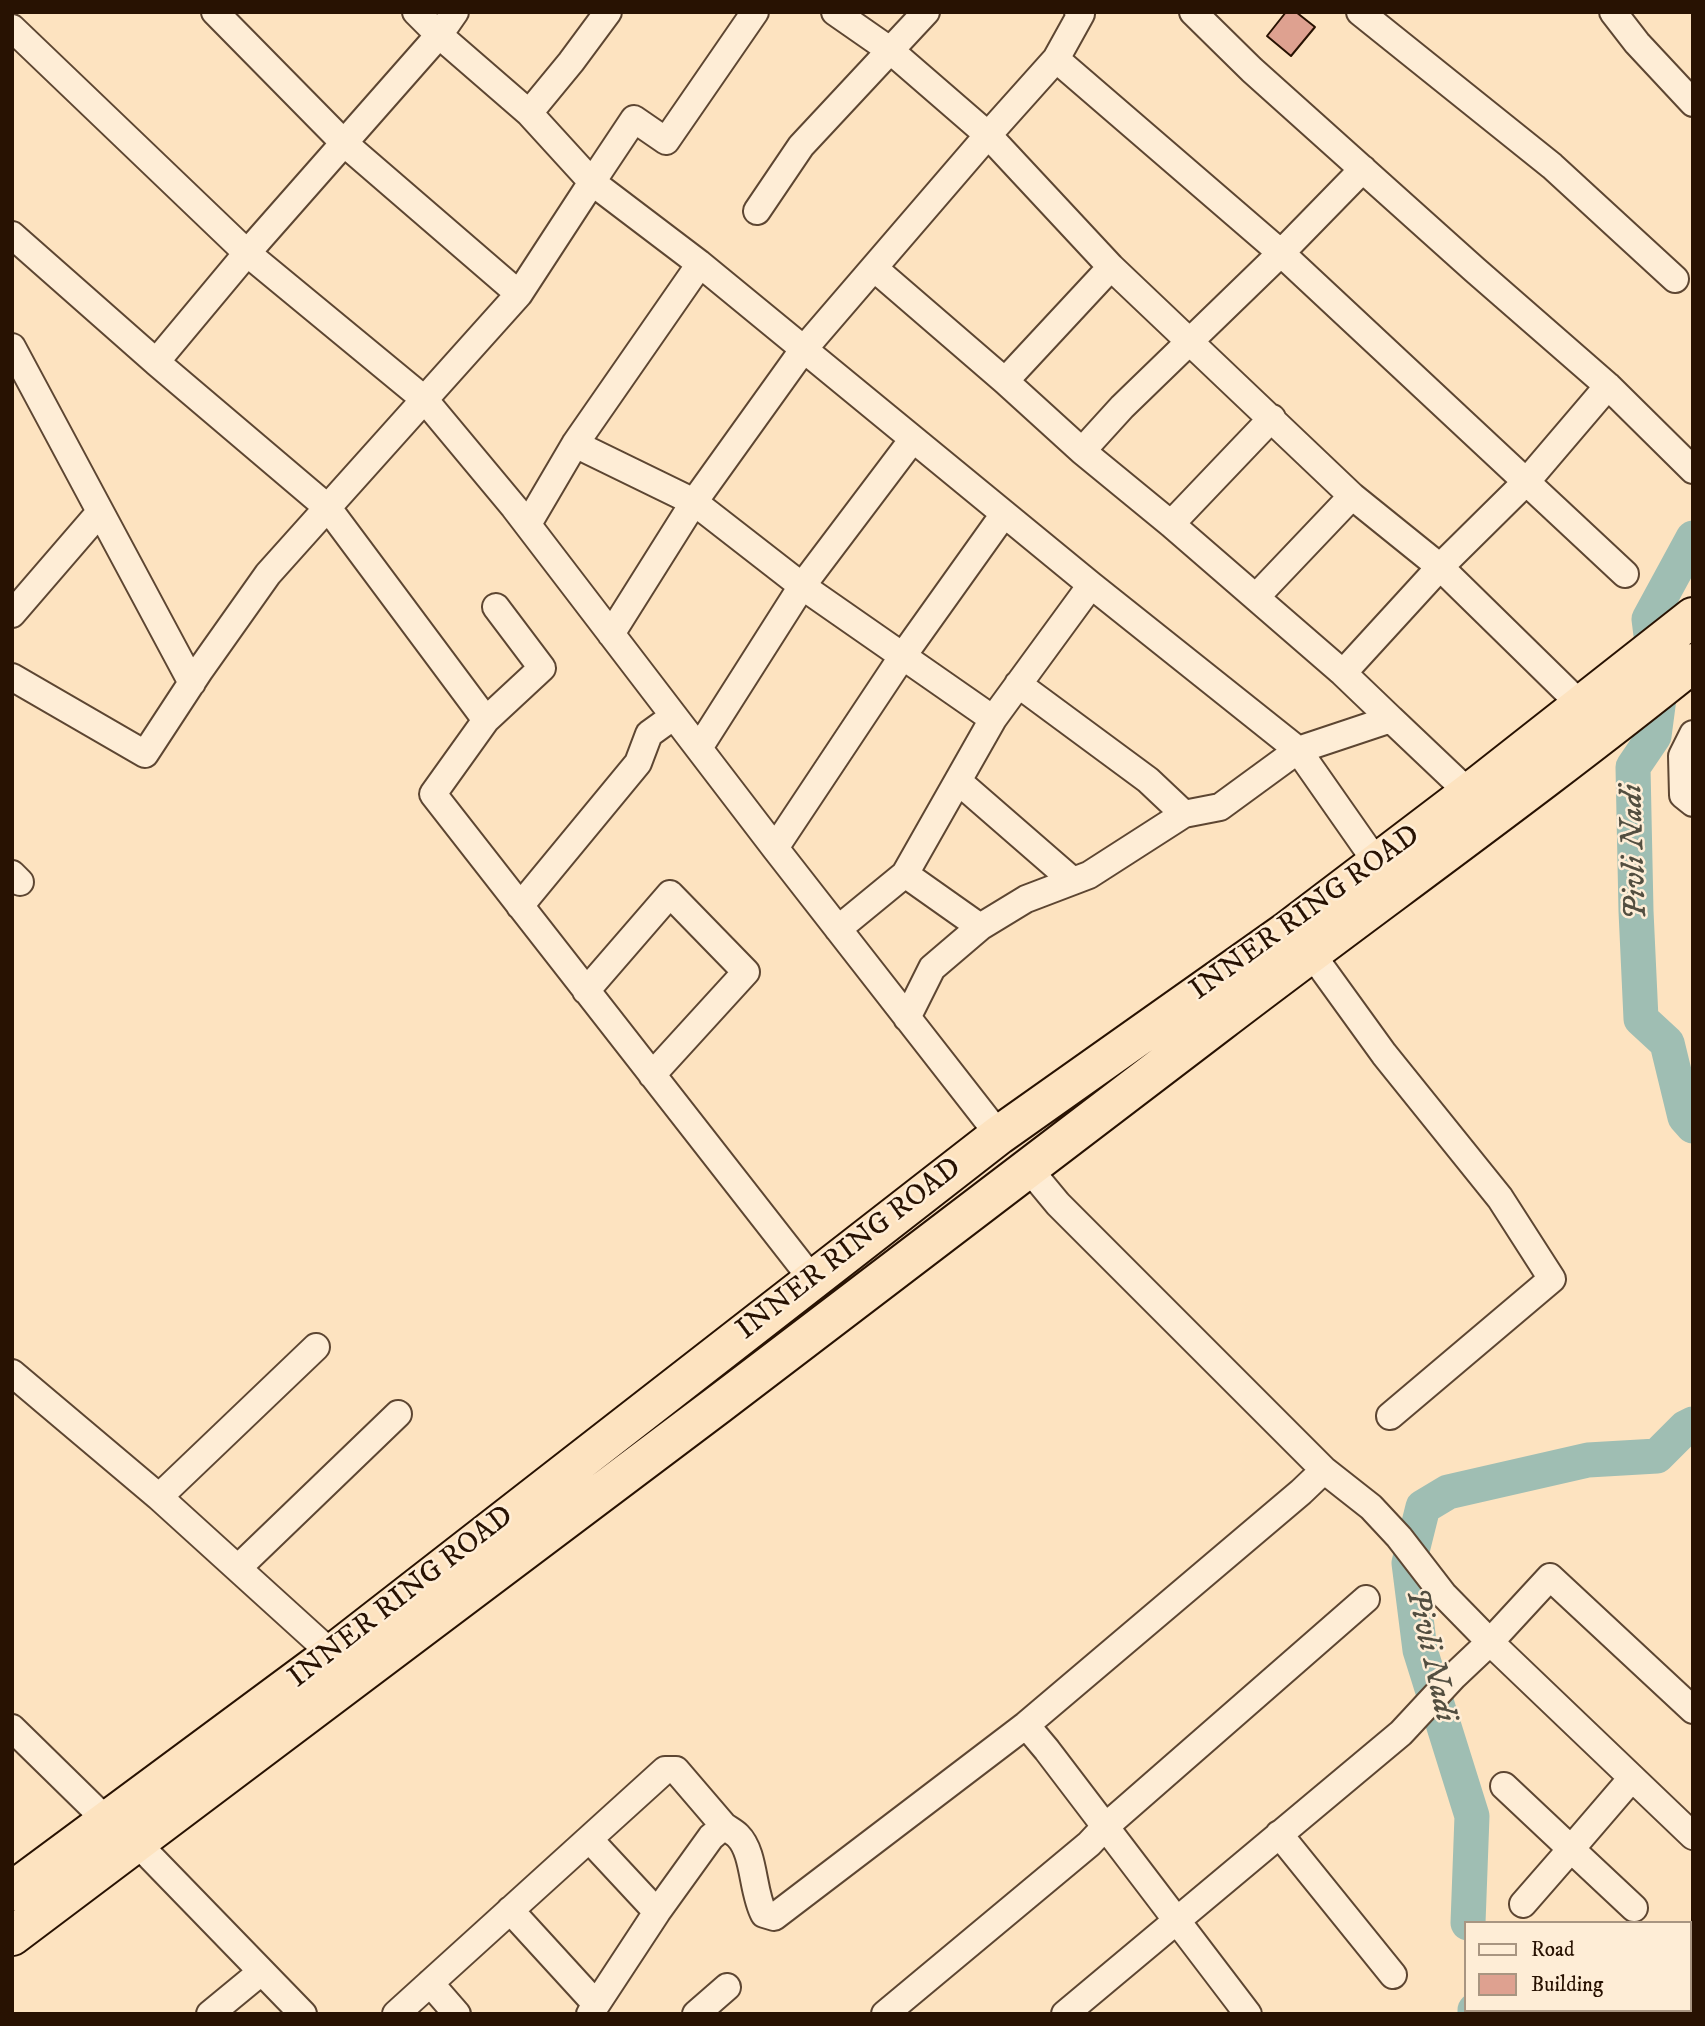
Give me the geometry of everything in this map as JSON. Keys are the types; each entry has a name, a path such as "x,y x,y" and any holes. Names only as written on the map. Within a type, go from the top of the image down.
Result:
{"highway":[{"name":"INNER RING ROAD","path":"12,1891 332,1654 999,1135 1286,932 1469,793 1687,621"},
{"name":"INNER RING ROAD","path":"12,1936 1617,724 1693,663"}],"street":[{"path":"215,12 344,143 519,294"},
{"path":"416,12 529,113 592,182 700,264 1004,514 1298,750 1377,863"},
{"path":"156,362 247,253 439,35 455,12"},
{"path":"529,113 608,12"},
{"path":"12,677 145,754 268,574 519,294 634,119 666,141 755,12"},
{"path":"835,12 891,51 988,135 1111,267 1352,496 1440,567 1581,705"},
{"path":"757,211 801,146 926,12"},
{"path":"1194,12 1252,70 1608,386 1693,470"},
{"path":"1360,12 1552,166 1675,279"},
{"path":"1613,12 1637,43 1693,103"},
{"path":"611,634 694,502 803,350 1056,59 1080,15"},
{"path":"12,28 247,253 424,399 528,524 775,848 999,1135"},
{"path":"1056,59 1281,253 1625,573"},
{"path":"1082,451 1122,407 1191,342 1363,169"},
{"path":"12,235 328,508 486,720"},
{"path":"528,524 575,444 700,264"},
{"path":"1005,381 1111,267"},
{"path":"874,268 1082,451 1343,673 1469,793"},
{"path":"12,348 192,683"},
{"path":"1343,673 1440,567 1527,481 1608,386"},
{"path":"1171,524 1272,418"},
{"path":"699,748 802,586 913,439"},
{"path":"575,444 694,502 802,586 993,719"},
{"path":"1256,597 1352,496"},
{"path":"12,614 100,512"},
{"path":"775,848 902,657 1004,514"},
{"path":"838,929 905,874 993,719 1091,584"},
{"path":"496,607 542,668 486,720 433,794 812,1279"},
{"path":"1018,684 1148,780 1184,814"},
{"path":"520,906 638,763 649,734 674,716"},
{"path":"907,1018 932,968 980,927 1027,900 1089,875 1184,814 1220,807 1298,750 1391,719"},
{"path":"1693,734 1682,756 1683,795 1693,803"},
{"path":"958,781 1073,881"},
{"path":"905,874 980,927"},
{"path":"586,991 670,894 746,972 652,1075"},
{"path":"1311,953 1384,1054 1500,1198 1552,1279 1390,1416"},
{"path":"1029,1169 1058,1204 1324,1470 1371,1507 1399,1537 1443,1594 1490,1642 1693,1836"},
{"path":"159,1497 316,1347"},
{"path":"12,1373 159,1497 332,1654"},
{"path":"238,1568 398,1414"},
{"path":"396,2014 665,1770 676,1770 724,1826 738,1836 746,1848 759,1904 764,1914 774,1916 1026,1725 1324,1470"},
{"path":"1074,2011 1176,1920 1401,1733 1550,1577 1693,1710"},
{"path":"885,2014 1088,1844 1366,1599"},
{"path":"1026,1725 1248,2014"},
{"path":"12,1728 106,1820 137,1843 303,2014"},
{"path":"1523,1904 1632,1778"},
{"path":"1504,1786 1634,1908"},
{"path":"510,1909 593,2009 711,1836 724,1826"},
{"path":"1279,1834 1393,1975"},
{"path":"590,1840 657,1912"},
{"path":"210,2014 261,1972"},
{"path":"430,1983 457,2014"},
{"path":"696,2014 727,1987"}],"building":[{"path":"1286,12 1296,12 1315,27 1291,56 1267,36"}],"waterway":[{"name":"Pivli Nadi","path":"1693,538 1649,619 1659,698 1654,736 1633,767 1641,1019 1667,1043 1685,1117 1693,1126"},
{"name":"Pivli Nadi","path":"1468,1921 1472,1816 1420,1650 1409,1563 1423,1507 1448,1492 1588,1460 1657,1456 1685,1428 1693,1424"},
{"path":"1632,2014 1636,2012"}]}
